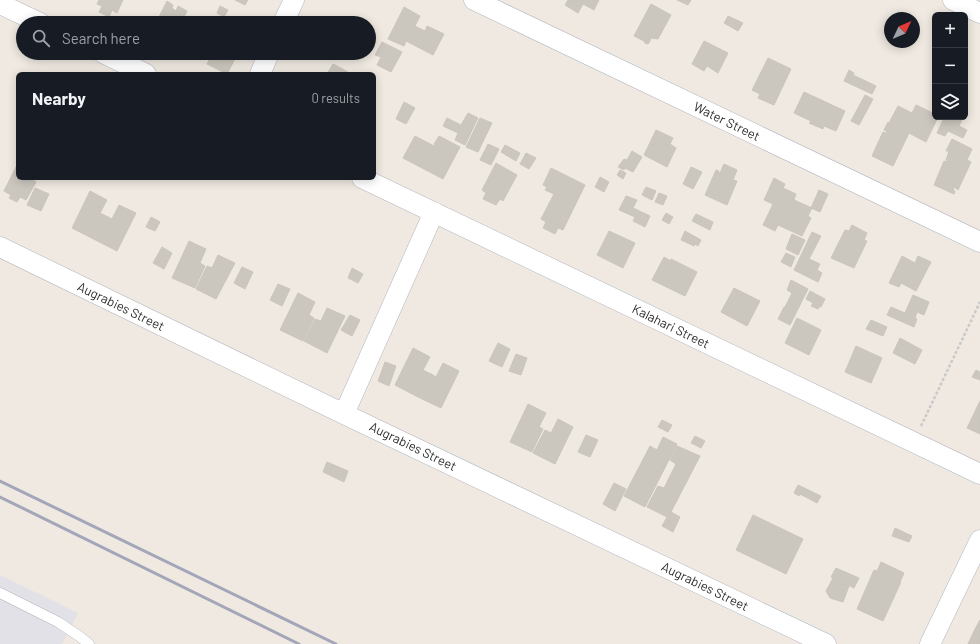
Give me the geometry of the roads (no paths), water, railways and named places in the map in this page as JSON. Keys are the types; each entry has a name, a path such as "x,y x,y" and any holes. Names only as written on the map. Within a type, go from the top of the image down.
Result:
{"street":[{"path":"286,16 294,0"},
{"name":"Water Street","path":"474,0 980,242"},
{"path":"953,0 980,13"},
{"path":"0,4 25,16"},
{"path":"117,60 142,72"},
{"path":"261,72 267,60"},
{"name":"Kalahari Street","path":"366,180 980,474"},
{"path":"344,414 434,212"},
{"name":"Augrabies Street","path":"0,247 344,414 826,644"},
{"path":"930,644 980,540"}],"lane":[{"path":"0,593 58,622 89,644"}],"railway":[{"path":"0,481 336,644"},
{"path":"0,497 299,644"}]}
